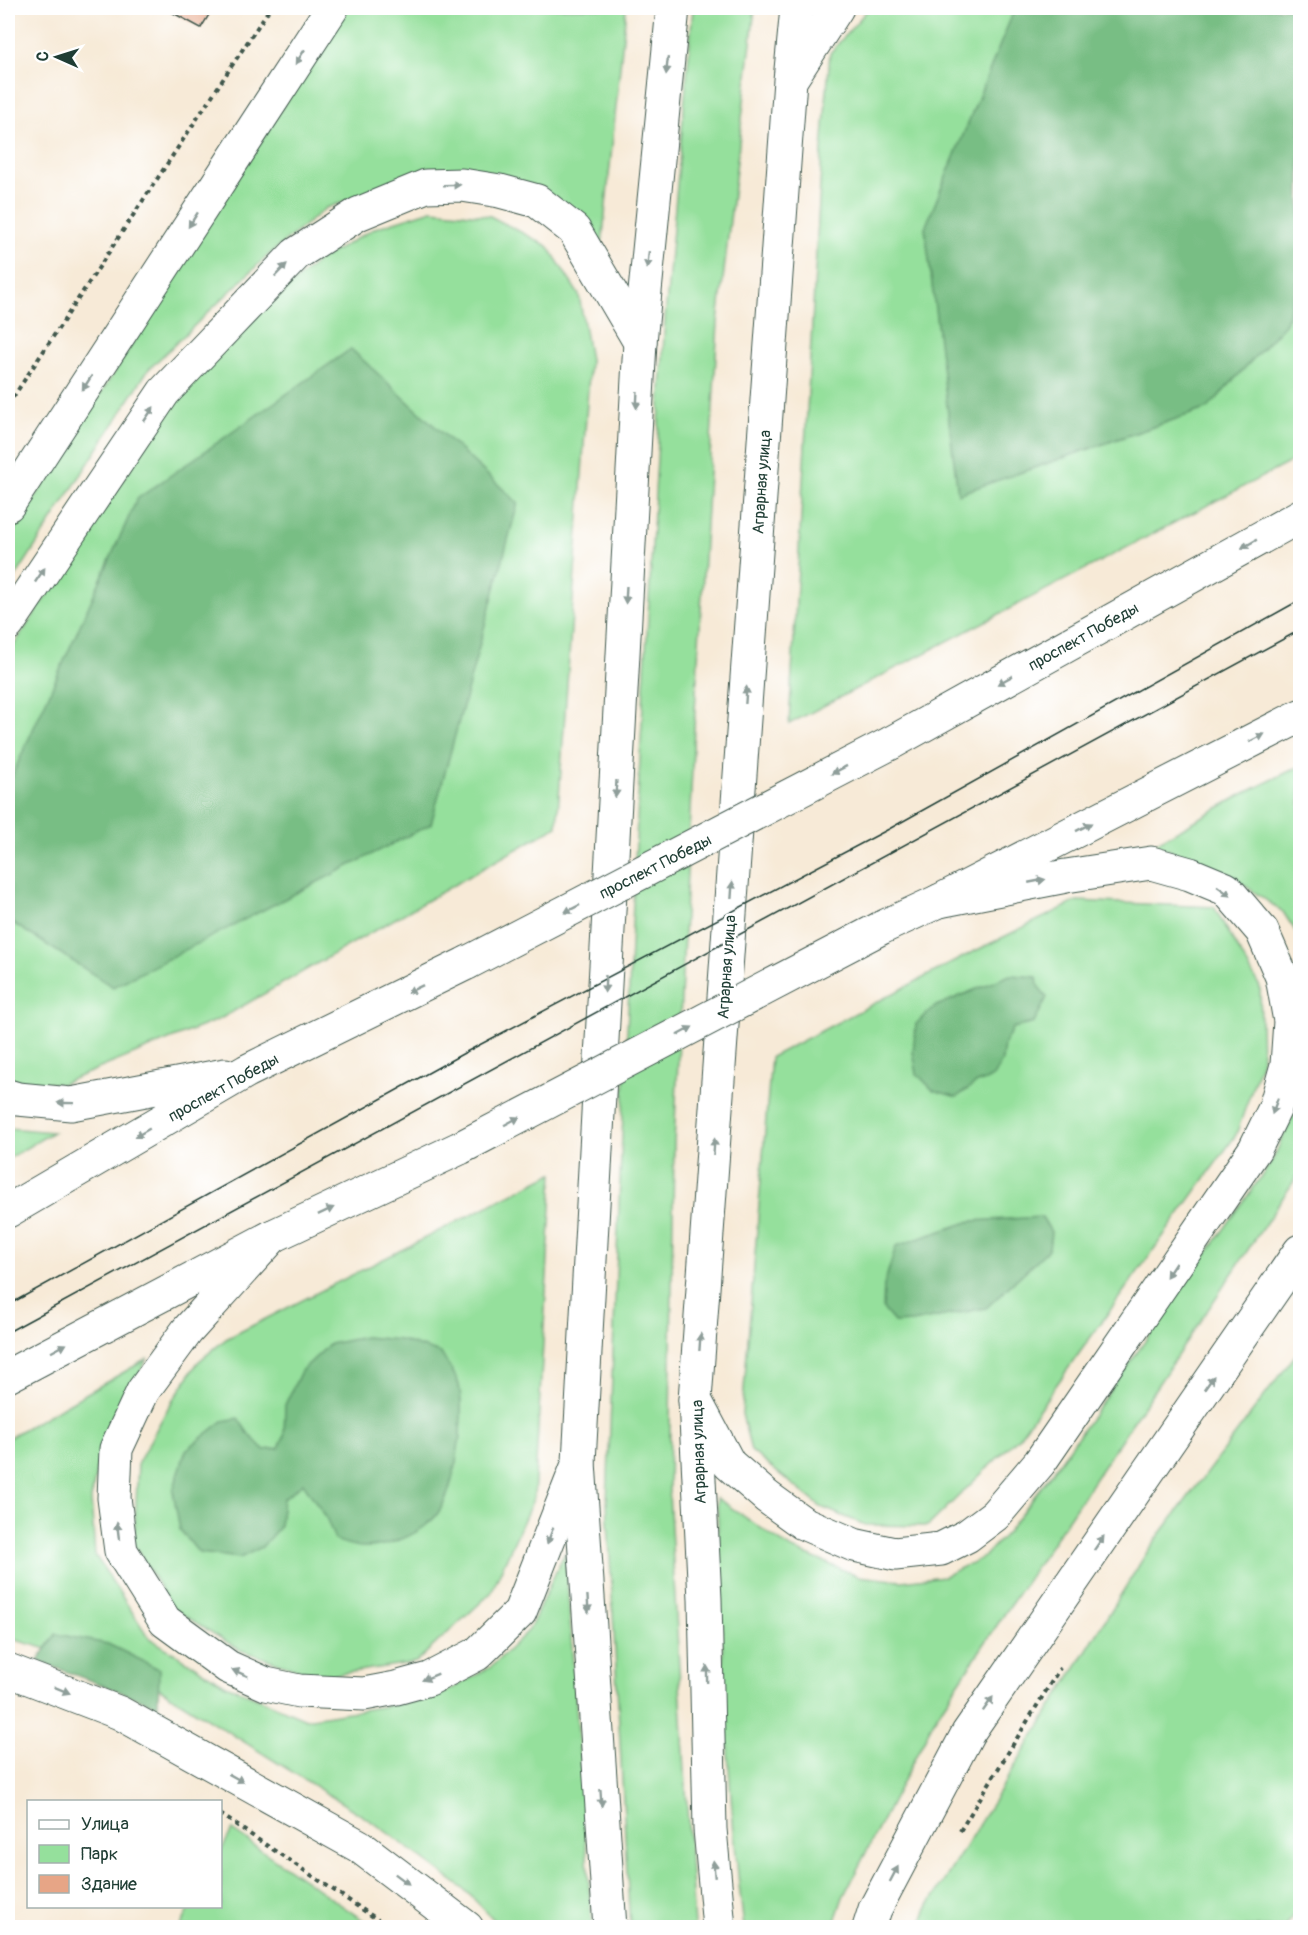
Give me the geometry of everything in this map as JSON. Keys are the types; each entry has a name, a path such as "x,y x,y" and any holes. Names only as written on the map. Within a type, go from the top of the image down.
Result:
{"main road":[{"path":"8,506 332,8"},
{"path":"610,1928 579,1462 640,342 672,8"},
{"name":"Аграрная улица","path":"719,1928 710,1829 705,1599 695,1400 797,8"},
{"path":"790,80 837,8"},
{"path":"8,624 164,392 296,254 358,214 426,186 462,185 500,191 537,201 574,230 640,342"},
{"name":"проспект Победы","path":"8,1211 247,1071 467,963 891,743 1300,516"},
{"path":"8,1376 273,1236 460,1148 881,928 939,901 1300,716"},
{"path":"695,1400 729,1464 767,1497 803,1523 854,1545 895,1554 941,1549 967,1536 995,1515 1040,1462 1255,1149 1275,1108 1287,1065 1290,1021 1282,977 1262,931 1226,889 1190,874 1151,863 1066,876 939,901"},
{"path":"8,1096 18,1100 71,1104 247,1071"},
{"path":"273,1236 180,1340 143,1392 116,1449 114,1498 121,1551 165,1621 228,1667 266,1684 299,1691 364,1694 396,1688 429,1678 477,1654 520,1612 579,1462"},
{"path":"869,1928 875,1910 968,1732 1300,1251"},
{"path":"8,1670 120,1713 358,1846 467,1928"}],"path":[{"path":"8,405 270,8"},
{"path":"222,1815 390,1928"}],"green space":[{"path":"345,8 626,8 602,245 436,171 326,208 265,258 148,370 8,589 8,540"},
{"path":"693,8 755,8 718,322 694,728 674,1144 669,1493 694,1927 630,1928 607,1502 640,757 665,318"},
{"path":"869,8 1300,8 1300,457 789,724 822,150 830,53"},
{"path":"1015,8 1300,8 1300,273 1286,323 1208,408 958,494 925,228"},
{"path":"432,210 490,216 548,246 579,295 590,360 557,826 220,1019 61,1084 8,1080 8,654 177,397 248,323 319,260 375,228"},
{"path":"351,349 518,503 431,824 113,987 8,920 8,785 137,499"},
{"path":"1300,766 1300,938 1283,912 1228,874 1154,844 1241,795"},
{"path":"1077,901 1214,907 1260,987 1262,1060 1236,1135 1019,1437 928,1526 865,1525 821,1507 751,1451 742,1414 771,1057 969,954"},
{"path":"1010,975 1037,977 1038,986 1047,997 1034,1023 1013,1028 1004,1044 1002,1060 993,1077 975,1084 957,1097 933,1090 917,1074 913,1052 916,1024 934,1007"},
{"path":"1300,1100 1300,1172 937,1715 843,1897 833,1927 744,1927 729,1767 717,1498 790,1548 858,1576 902,1581 944,1576 984,1557 1008,1531 1057,1466 1272,1161"},
{"path":"8,1128 53,1132 8,1159"},
{"path":"553,1173 534,1497 491,1593 416,1662 320,1677 240,1650 172,1608 134,1544 138,1463 168,1408 198,1362 226,1339"},
{"path":"1042,1217 1051,1232 1049,1249 986,1308 895,1323 883,1309 884,1285 896,1246 971,1221"},
{"path":"365,1337 400,1340 441,1353 458,1381 461,1399 460,1437 452,1477 439,1511 423,1527 398,1540 380,1546 355,1546 335,1540 326,1517 303,1483 283,1499 280,1526 262,1547 240,1558 199,1553 180,1530 173,1491 186,1450 223,1421 238,1418 264,1450 279,1448 284,1436 285,1405 301,1371 330,1344"},
{"path":"1300,1349 1300,1904 1286,1927 920,1927 926,1910 1149,1549"},
{"path":"147,1359 100,1450 91,1499 95,1555 149,1638 226,1685 306,1719 435,1698 491,1667 529,1630 565,1552 592,1927 501,1927 465,1890 377,1825 136,1674 8,1638 8,1438"},
{"path":"56,1634 108,1644 159,1669 158,1706 38,1661"},
{"path":"232,1830 373,1927 180,1927 190,1908 222,1908 222,1849"}],"building":[{"path":"164,8 213,8 201,28"}],"tram line":[{"path":"8,1305 466,1052 889,829 1300,600"},
{"path":"8,1332 1300,630"}]}
